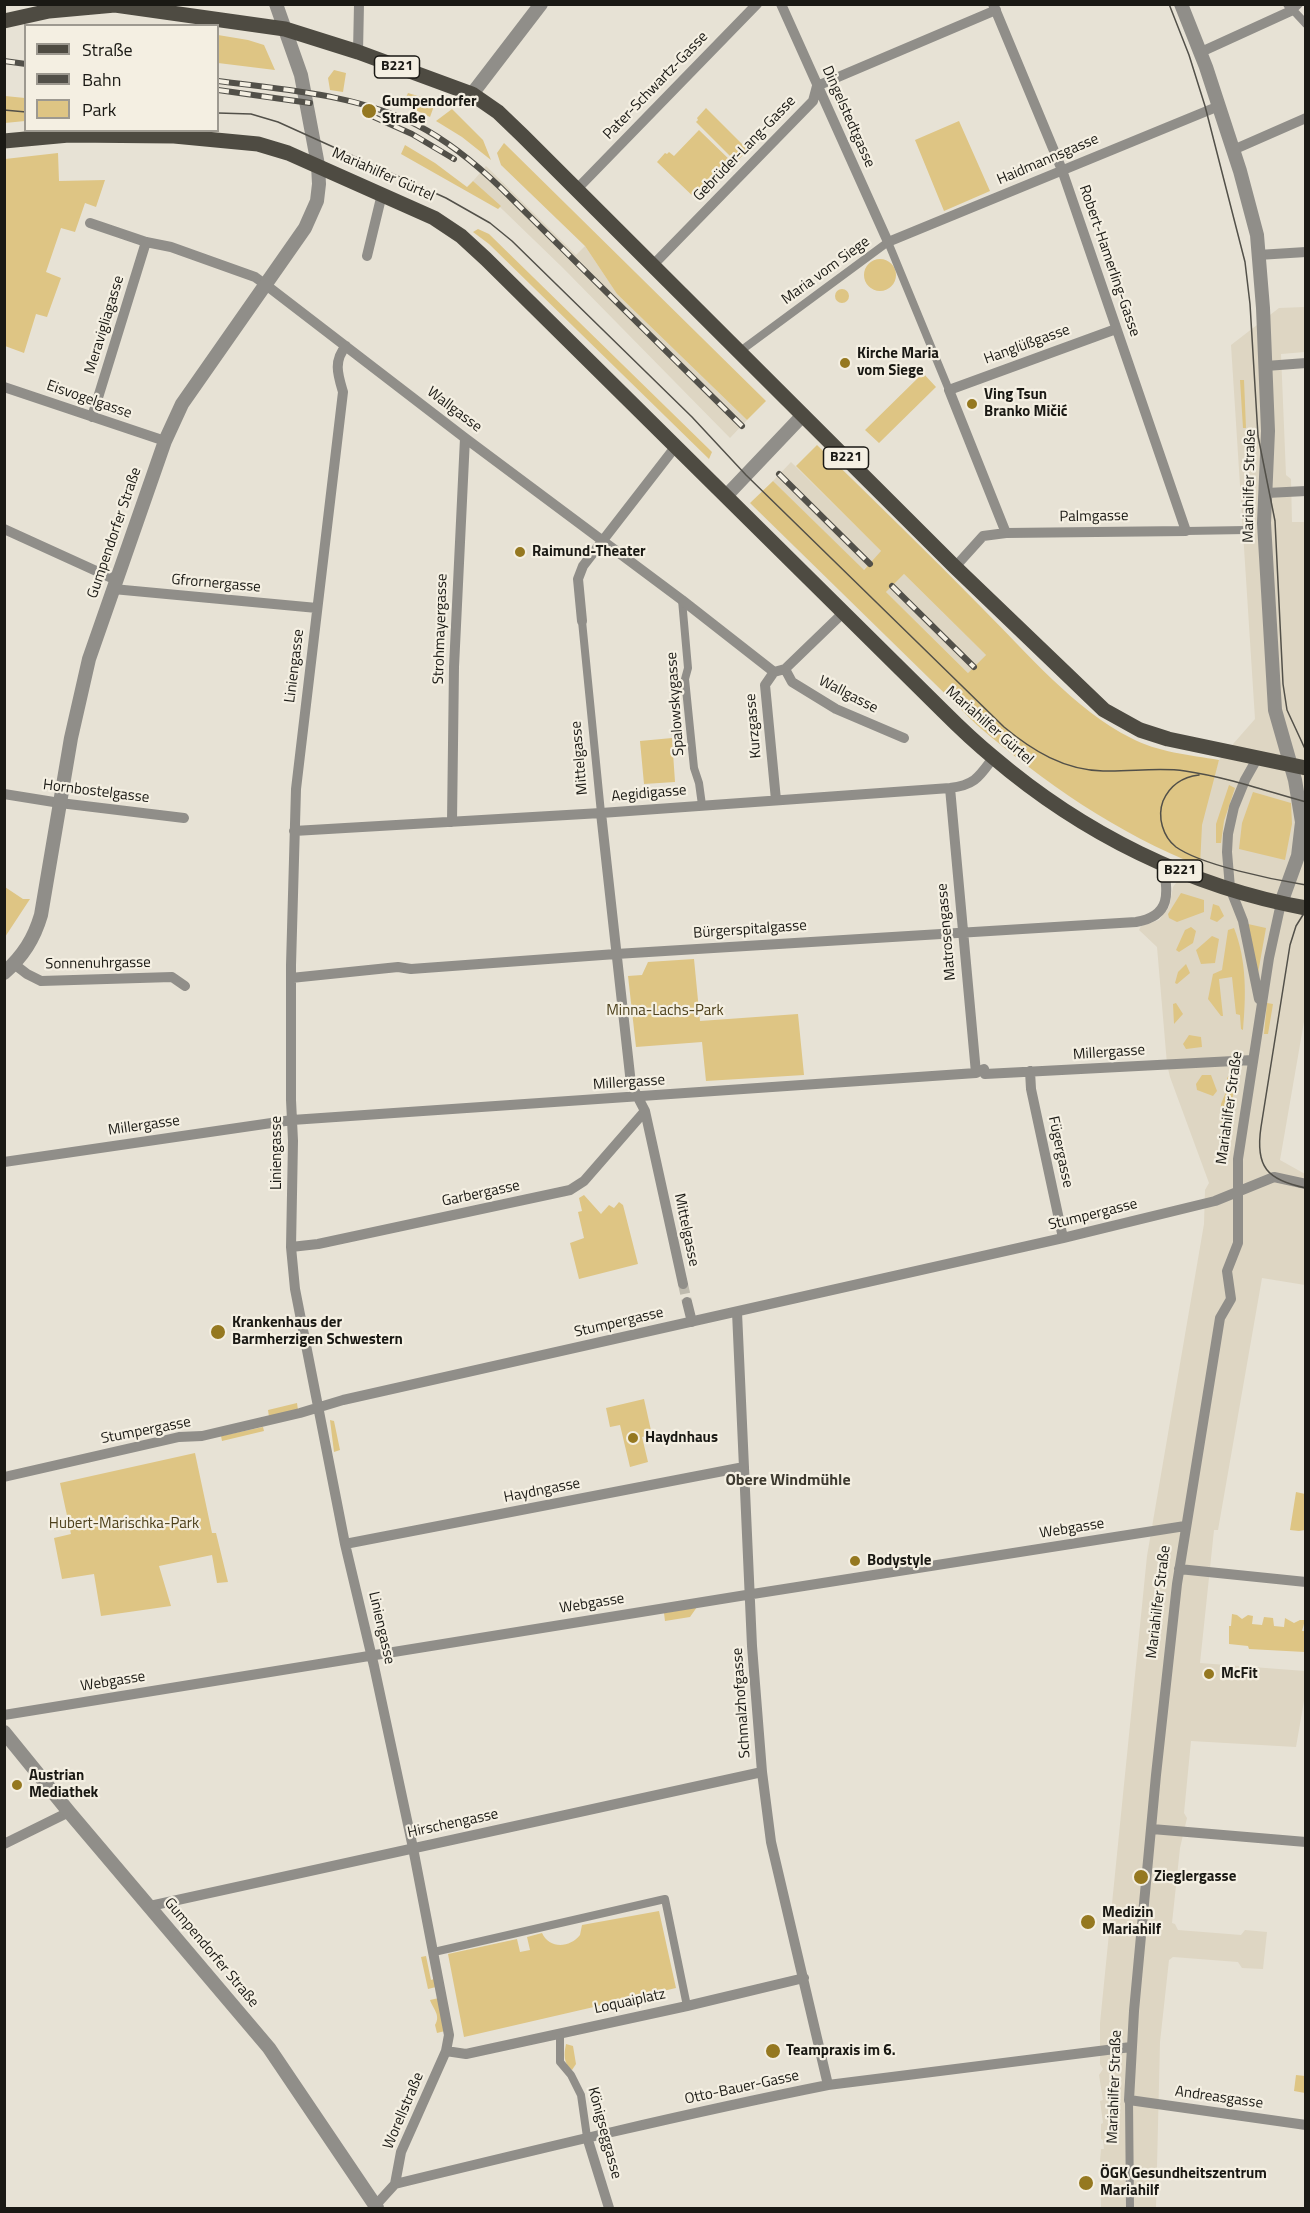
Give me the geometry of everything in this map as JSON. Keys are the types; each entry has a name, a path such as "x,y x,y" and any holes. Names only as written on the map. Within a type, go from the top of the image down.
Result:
{"main road":[{"name":"B221","path":"4,21 75,6 115,5 285,29 357,52 472,94 498,112 955,567 1104,710 1140,729 1168,739 1298,766"},
{"name":"B221","path":"4,141 69,135 174,136 258,144 318,165"},
{"name":"Mariahilfer Gürtel","path":"318,165 434,218 461,236 993,758 1080,820 1128,848 1163,864 1281,903"},
{"name":"B221","path":"1281,903 1305,908"}],"street":[{"name":"Mariahilfer Gürtel","path":"276,4 301,75 318,165"},
{"path":"357,52 358,4"},
{"path":"472,94 540,4"},
{"name":"Pater-Schwartz-Gasse","path":"577,189 757,4"},
{"name":"Dingelstedtgasse","path":"781,4 888,242"},
{"name":"Mariahilfer Straße","path":"1130,2208 1131,2047 1156,1775 1179,1569 1220,1318 1231,1299 1227,1271 1238,1243 1238,1159 1269,958 1281,903 1298,856 1302,834 1298,766 1275,710 1264,523 1268,431 1266,366 1257,235 1219,106 1201,52 1181,4"},
{"path":"1201,52 1293,6 1305,24"},
{"path":"817,86 994,7"},
{"name":"Robert-Hamerling-Gasse","path":"994,7 1062,170 1186,531"},
{"name":"Gebrüder-Lang-Gasse","path":"653,266 813,100 817,86"},
{"name":"Haidmannsgasse","path":"888,242 1219,106"},
{"path":"1233,150 1305,118"},
{"name":"Gumpendorfer Straße","path":"10,968 32,941 41,915 71,738 89,659 165,441 182,404 305,228 317,201 318,165"},
{"path":"367,256 382,194"},
{"name":"Wallgasse","path":"90,222 255,277 465,438 792,682 836,709 904,738"},
{"name":"Meravigliagasse","path":"92,417 146,242"},
{"name":"Maria vom Siege","path":"739,352 888,242 949,390"},
{"path":"1258,255 1305,252"},
{"name":"Hanglüßgasse","path":"949,390 1116,329"},
{"name":"Liniengasse","path":"345,346 340,353 336,369 343,392 296,789 291,978 293,1141 291,1247 295,1289 345,1544 372,1656 434,1952"},
{"path":"1266,366 1305,363"},
{"name":"Eisvogelgasse","path":"4,387 165,441"},
{"path":"949,390 1006,533"},
{"path":"727,495 802,415"},
{"name":"Strohmayergasse","path":"452,822 454,667 465,438"},
{"name":"Mittelgasse","path":"676,446 583,566 579,579 600,813 631,1084 645,1111 683,1284"},
{"path":"1267,493 1305,491"},
{"name":"Gfrornergasse","path":"4,529 114,584 317,608"},
{"name":"Palmgasse","path":"955,567 982,536 1006,533 1246,530"},
{"name":"Spalowskygasse","path":"682,600 688,668 685,680 686,691 694,768 702,805"},
{"path":"779,671 843,613"},
{"name":"Kurzgasse","path":"776,800 765,685 779,671"},
{"name":"Mariahilfer Straße","path":"1258,757 1245,780 1231,818 1227,846 1230,888 1241,914 1249,943 1261,1008"},
{"name":"Aegidigasse","path":"294,831 600,813 950,788 968,786 980,776 993,758"},
{"name":"Matrosengasse","path":"950,788 975,1073"},
{"name":"Hornbostelgasse","path":"4,794 60,804 184,818"},
{"name":"Bürgerspitalgasse","path":"291,978 398,967 411,969 1149,920 1163,908 1166,899 1163,864"},
{"name":"Sonnenuhrgasse","path":"10,968 41,981 172,977 185,986"},
{"name":"Millergasse","path":"4,1162 292,1120 975,1073 984,1069 985,1074 1253,1060"},
{"name":"Fügergasse","path":"1030,1071 1031,1089 1063,1238"},
{"name":"Garbergasse","path":"291,1247 318,1244 570,1190 584,1181 645,1111"},
{"name":"Stumpergasse","path":"4,1477 179,1437 202,1436 318,1407 1063,1238 1215,1201 1274,1177 1305,1184"},
{"path":"687,1302 692,1322"},
{"name":"Schmalzhofgasse","path":"737,1312 762,1772 771,1842 828,2085"},
{"name":"Haydngasse","path":"345,1544 744,1467"},
{"name":"Webgasse","path":"4,1715 1185,1526"},
{"path":"1179,1569 1305,1582"},
{"name":"Gumpendorfer Straße","path":"4,1732 269,2048 376,2207"},
{"name":"Hirschengasse","path":"150,1906 762,1772"},
{"path":"4,1844 69,1812"},
{"path":"1152,1829 1305,1842"},
{"name":"Loquaiplatz","path":"434,1952 665,1899 687,2006 466,2054 446,2051"},
{"path":"434,1952 449,2036 446,2051"},
{"path":"687,2006 804,1978"},
{"name":"Königseggasse","path":"560,2033 560,2062 581,2095 587,2137 609,2208"},
{"name":"Otto-Bauer-Gasse","path":"395,2184 587,2137 828,2085 1131,2047"},
{"name":"Worellstraße","path":"395,2184 401,2152 446,2051"},
{"name":"Andreasgasse","path":"1129,2100 1305,2125"},
{"path":"376,2207 395,2184"}],"shaded area":[{"path":"486,166 576,255 585,246 617,294 747,420 730,438 563,268 473,181"},
{"path":"1305,307 1305,352 1281,354 1286,475 1291,479 1292,522 1306,522 1306,1010 1280,1160 1305,1174 1305,1285 1262,1278 1218,1530 1214,1530 1200,1663 1305,1671 1305,1695 1296,1747 1191,1741 1184,1813 1187,1818 1180,1848 1172,1923 1178,1930 1241,1935 1245,1930 1267,1932 1263,1969 1242,1968 1238,1962 1173,1957 1169,1960 1160,2042 1156,2208 1101,2208 1100,2161 1101,2149 1104,2149 1101,2139 1101,2124 1103,2123 1100,2101 1103,2100 1099,2075 1103,2069 1100,2064 1100,2023 1147,1556 1204,1224 1205,1190 1209,1183 1167,1064 1157,947 1139,930 1141,926 1159,920 1169,907 1173,887 1188,855 1219,760 1255,719 1231,345 1279,308"},
{"path":"791,462 882,552 863,570 773,481"},
{"path":"904,574 986,655 968,673 886,592"}],"green space":[{"path":"219,35 264,45 275,70 219,63"},
{"path":"334,70 346,73 343,92 330,90 328,78"},
{"path":"408,93 431,100 434,106 430,117 403,104"},
{"path":"5,96 24,98 24,121 5,123"},
{"path":"706,108 748,150 736,162 696,122"},
{"path":"452,109 483,140 491,160 462,137 436,121"},
{"path":"959,121 990,191 944,211 915,140"},
{"path":"699,130 734,164 698,201 657,162 665,153 669,152 674,156"},
{"path":"504,143 766,401 747,420 617,294 585,246 501,165 497,153"},
{"path":"405,145 435,163 467,187 473,181 501,206 498,209 401,154"},
{"path":"58,153 59,181 105,180 96,207 85,203 75,232 61,228 46,272 61,278 47,317 36,314 24,353 5,346 5,159"},
{"path":"478,229 489,234 712,452 709,459 489,244 473,232"},
{"path":"880,259 891,264 896,275 891,286 880,291 869,286 864,275 869,264"},
{"path":"842,289 847,291 849,296 847,301 842,303 837,301 835,296 837,291"},
{"path":"923,373 936,387 879,443 865,430"},
{"path":"1240,380 1244,380 1246,428 1243,428"},
{"path":"817,445 922,547 1052,680 1110,726 1152,747 1219,760 1202,825 1200,866 1111,822 1082,805 1028,767 977,725 750,503 773,481 864,570 881,551 796,466","holes":["904,574 986,655 968,673 886,592"]},
{"path":"672,738 675,782 644,784 640,741"},
{"path":"1229,785 1235,788 1224,821 1221,843 1216,843 1216,824"},
{"path":"1253,792 1291,803 1292,824 1285,860 1239,849 1242,823"},
{"path":"5,887 23,899 30,899 5,937"},
{"path":"1181,893 1204,900 1204,912 1177,922 1169,918 1168,914"},
{"path":"1213,904 1219,906 1224,916 1217,922 1210,919"},
{"path":"1248,924 1266,928 1258,973"},
{"path":"1191,927 1196,931 1193,943 1179,952 1176,950 1185,930"},
{"path":"1234,928 1241,953 1244,979 1243,1030 1240,1015 1236,1014 1232,977 1219,979 1223,1016 1208,999 1213,974 1222,970 1228,930"},
{"path":"1212,936 1219,939 1215,963 1201,964 1196,950"},
{"name":"Minna-Lachs-Park","path":"694,959 700,1021 798,1014 804,1075 706,1081 702,1042 636,1047 628,976 642,975 648,962"},
{"path":"1186,964 1190,973 1177,984 1175,983 1178,972"},
{"path":"1176,1003 1183,1014 1174,1024 1173,1004"},
{"path":"1267,1003 1273,1004 1268,1034 1264,1034"},
{"path":"1189,1035 1201,1037 1202,1047 1186,1049 1183,1044"},
{"path":"1234,1070 1236,1077 1227,1133 1222,1130 1221,1104 1228,1087 1227,1078"},
{"path":"1202,1075 1211,1075 1217,1091 1213,1096 1197,1090 1196,1084"},
{"path":"584,1195 601,1214 609,1205 614,1208 619,1202 623,1205 638,1264 579,1279 570,1243 584,1238 578,1212 582,1211 579,1198"},
{"path":"644,1399 652,1435 642,1437 648,1462 630,1467 620,1425 610,1427 606,1408"},
{"path":"297,1403 298,1410 269,1417 268,1410"},
{"path":"330,1420 334,1421 340,1450 334,1452"},
{"path":"263,1427 264,1431 222,1441 221,1436"},
{"name":"Hubert-Marischka-Park","path":"195,1453 212,1533 216,1533 228,1582 217,1583 212,1555 159,1566 171,1606 101,1616 94,1574 62,1579 54,1538 71,1534 60,1483"},
{"path":"1296,1492 1305,1494 1305,1530 1299,1531 1290,1530"},
{"path":"697,1607 690,1617 665,1621 664,1613"},
{"path":"1232,1614 1242,1619 1248,1615 1253,1616 1252,1624 1262,1625 1264,1617 1273,1618 1274,1626 1284,1627 1285,1618 1294,1623 1305,1620 1302,1631 1305,1631 1305,1652 1249,1649 1248,1646 1229,1644"},
{"path":"659,1911 676,1988 464,2037 448,1954 517,1939 520,1952 530,1950 527,1937 542,1933 549,1942 565,1944 580,1935 582,1925"},
{"path":"426,1956 431,1980 434,1979 436,1987 428,1989 421,1957"},
{"path":"439,1998 445,2031 437,2033 435,2025 437,2015 430,2000"},
{"path":"566,2044 573,2046 576,2064 572,2070 565,2058"},
{"path":"1296,2075 1305,2076 1305,2093 1294,2091"}],"tunnel":[{"path":"683,1284 687,1302"}],"tram line":[{"path":"1169,4 1189,55 1205,106 1245,262 1250,304 1258,436 1275,521 1283,684 1287,710 1306,751"},
{"path":"4,110 24,112"},
{"path":"219,113 251,114 278,122 446,198 490,223 512,241 692,417 746,475 1004,727 1026,744 1062,763 1089,770 1185,771 1306,802"},
{"path":"1199,775 1177,783 1169,790 1163,801 1162,826 1171,843 1187,854 1220,866 1306,885"},
{"path":"1306,910 1296,926 1290,945 1260,1141 1262,1162 1267,1170 1282,1181 1306,1188"}],"railway":[{"path":"4,61 24,64"},
{"path":"219,81 319,95 369,106 417,125 440,138 501,188 742,426"},
{"path":"219,90 310,103"},
{"path":"374,117 412,134 454,159"},
{"path":"779,474 870,564"},
{"path":"892,586 974,667"}],"place":[{"name":"Gumpendorfer Straße","path":"369,111"},
{"name":"Kirche Maria vom Siege","path":"845,363"},
{"name":"Ving Tsun Branko Mičić","path":"972,404"},
{"name":"Raimund-Theater","path":"520,552"},
{"name":"Krankenhaus der Barmherzigen Schwestern","path":"218,1332"},
{"name":"Haydnhaus","path":"633,1438"},
{"name":"Bodystyle","path":"855,1561"},
{"name":"McFit","path":"1209,1674"},
{"name":"Austrian Mediathek","path":"17,1785"},
{"name":"Zieglergasse","path":"1141,1877"},
{"name":"Medizin Mariahilf","path":"1088,1922"},
{"name":"Teampraxis im 6.","path":"773,2051"},
{"name":"ÖGK Gesundheitszentrum Mariahilf","path":"1086,2183"}],"district":[{"name":"Obere Windmühle","path":"788,1481"}]}
